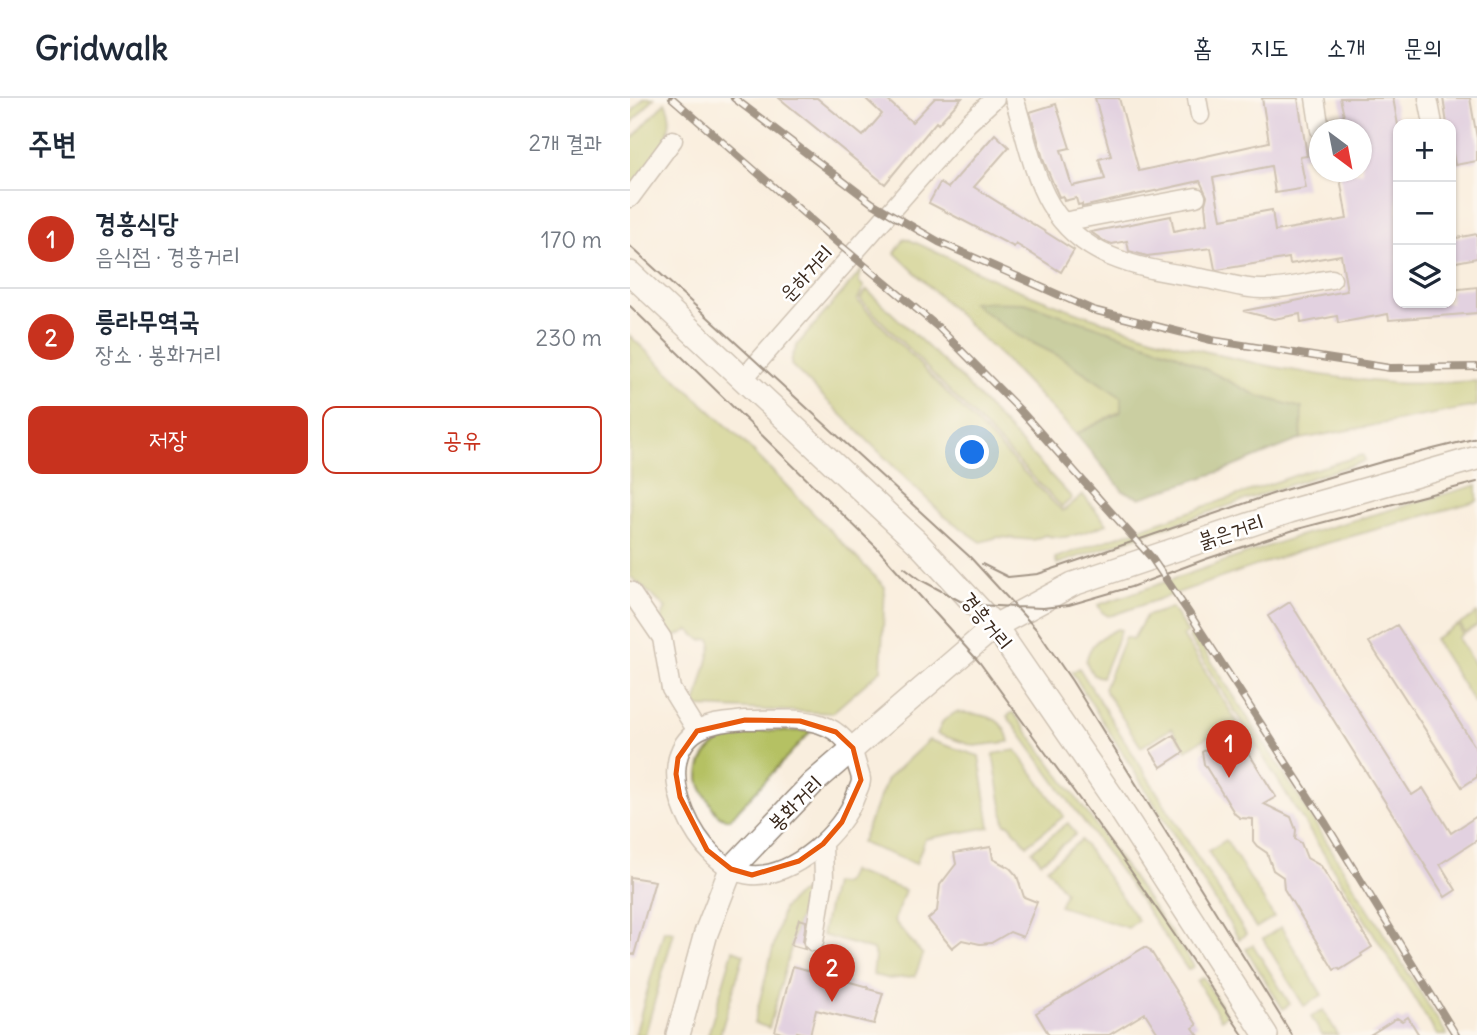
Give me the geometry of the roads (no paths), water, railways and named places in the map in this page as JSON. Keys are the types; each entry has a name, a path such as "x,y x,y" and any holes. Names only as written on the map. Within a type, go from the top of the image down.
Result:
{"main road":[{"name":"경흥거리","path":"630,273 918,543 995,626 1113,797 1266,1035"},
{"name":"붉은거리","path":"995,626 1073,583 1290,511 1477,458"},
{"name":"봉화거리","path":"678,1035 706,933 731,869 813,783 995,626"}],"street":[{"name":"운하거리","path":"744,378 967,124 995,98"},
{"path":"1014,98 1049,203 1063,222 1083,241 1106,256 1129,265 1263,289 1332,279"},
{"path":"1315,98 1318,119"},
{"path":"1428,98 1432,119"},
{"path":"630,198 673,140"},
{"path":"1063,222 1196,197"},
{"path":"630,591 662,638 671,689 697,731"},
{"path":"745,720 819,724 836,732 853,748 861,780 854,802 842,822 823,844 799,861 776,871 751,875 731,869 707,850 691,824 680,797 676,775 678,758 697,731 714,724 745,720"},
{"path":"814,942 824,878 823,844"}],"tram line":[{"path":"630,246 970,557 1037,630 1072,681 1292,1035"},
{"path":"630,306 876,547 980,663 1118,852 1243,1035"},
{"path":"982,564 1008,577 1038,574 1281,491 1477,438"},
{"path":"904,567 921,580 960,601 977,605 1043,608 1069,605 1131,587 1294,530 1477,482"}],"railway":[{"path":"672,98 938,327 1020,410 1151,557 1326,824 1456,1035"},
{"path":"734,98 872,203 939,242 1093,310 1211,340 1390,368 1477,367"}],"place":[{"name":"경흥식당","path":"1229,778"},
{"name":"릉라무역국","path":"832,1002"}]}
